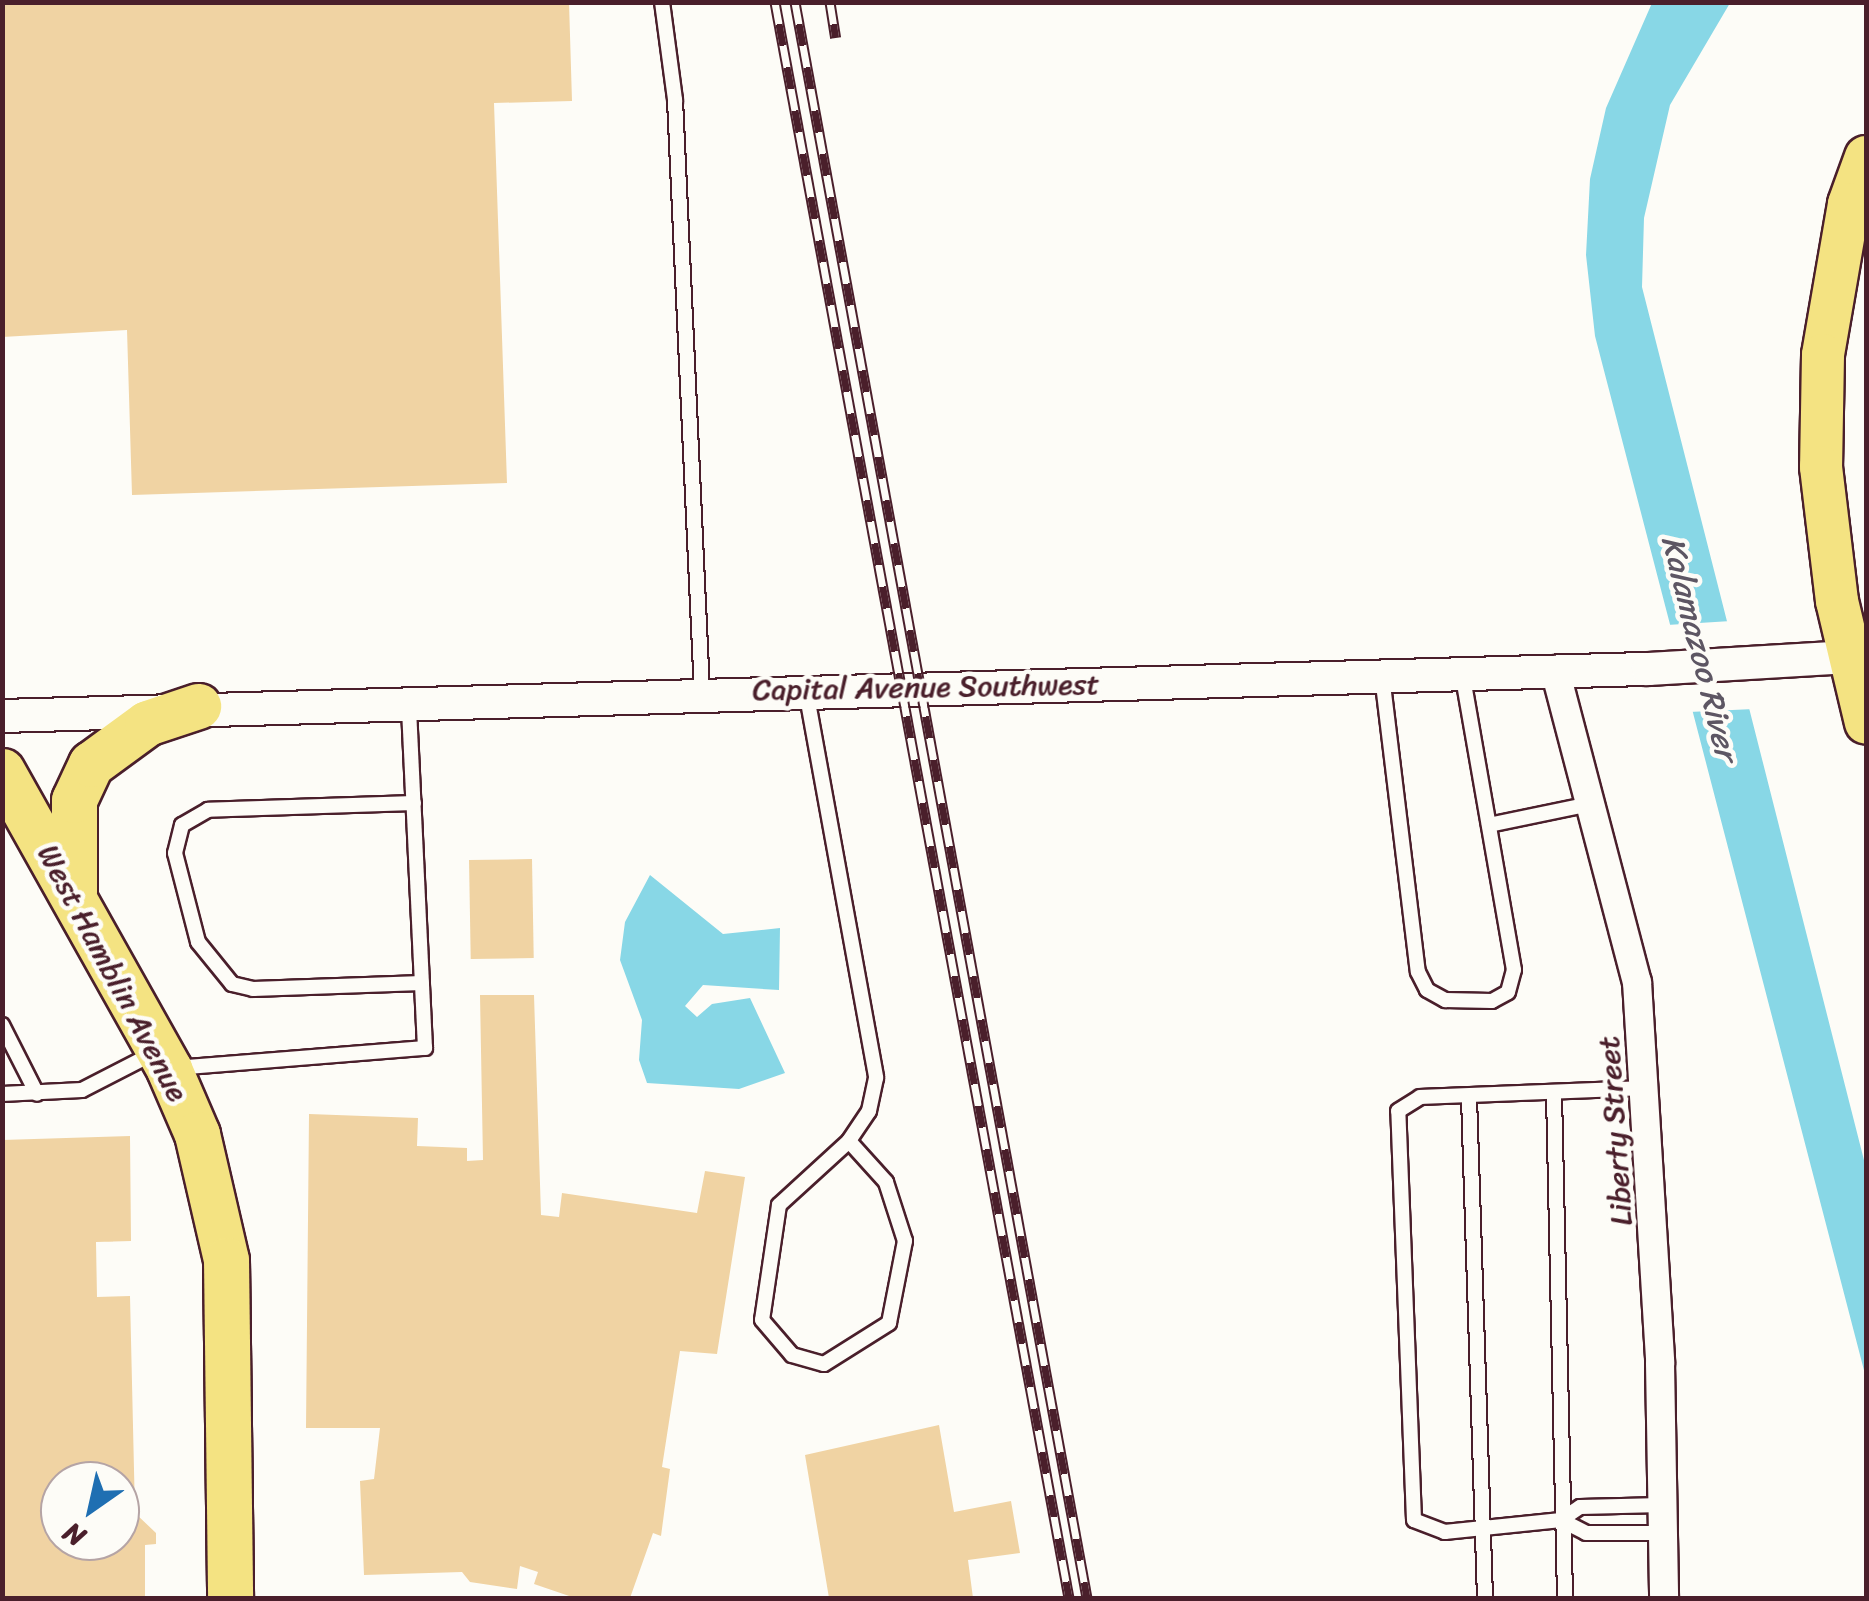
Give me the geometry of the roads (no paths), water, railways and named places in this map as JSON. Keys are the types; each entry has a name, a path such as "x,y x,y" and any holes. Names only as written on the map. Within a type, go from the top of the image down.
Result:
{"highway":[{"path":"74,899 74,800 92,764 147,723 198,706"},
{"name":"West Hamblin Avenue","path":"2,771 164,1059 197,1134 226,1260 230,1598"}],"main road":[{"path":"1866,156 1849,204 1822,355 1821,467 1850,657 1866,722"}],"street":[{"name":"Capital Avenue Southwest","path":"2,716 198,706 1648,668 1850,657"},
{"name":"Liberty Street","path":"1554,670 1636,982 1648,1088 1664,1598"}],"lane":[{"path":"662,2 675,100 702,692"},
{"path":"1382,674 1418,972 1427,990 1445,1000 1492,1001 1508,992 1514,970 1462,672"},
{"path":"806,690 876,1078 869,1111 848,1141 779,1204 762,1320 792,1355 824,1364 889,1322 905,1241 886,1182 848,1141"},
{"path":"2,1094 82,1090 164,1059 426,1048 409,700"},
{"path":"414,803 208,810 182,825 175,853 198,942 232,984 253,989 422,983"},
{"path":"1489,824 1590,804"},
{"path":"2,1024 37,1094"},
{"path":"1648,1088 1407,1100 1396,1126 1414,1520 1445,1532 1561,1520 1580,1507 1662,1504"},
{"path":"1554,1092 1565,1598"},
{"path":"1469,1097 1486,1598"},
{"path":"1561,1520 1586,1534 1662,1533"}],"water":[{"name":"Kalamazoo River","path":"1652,3 1730,3 1670,105 1644,218 1642,287 1866,1168 1866,1378 1595,336 1586,255 1590,179 1606,108"},
{"path":"650,875 723,934 780,928 779,990 703,985 685,1006 697,1017 712,1004 750,998 785,1073 739,1089 647,1083 639,1060 642,1020 620,960 625,922"}],"railway":[{"path":"775,2 1069,1598"},
{"path":"795,2 1087,1598"},
{"path":"830,2 836,38"}]}
